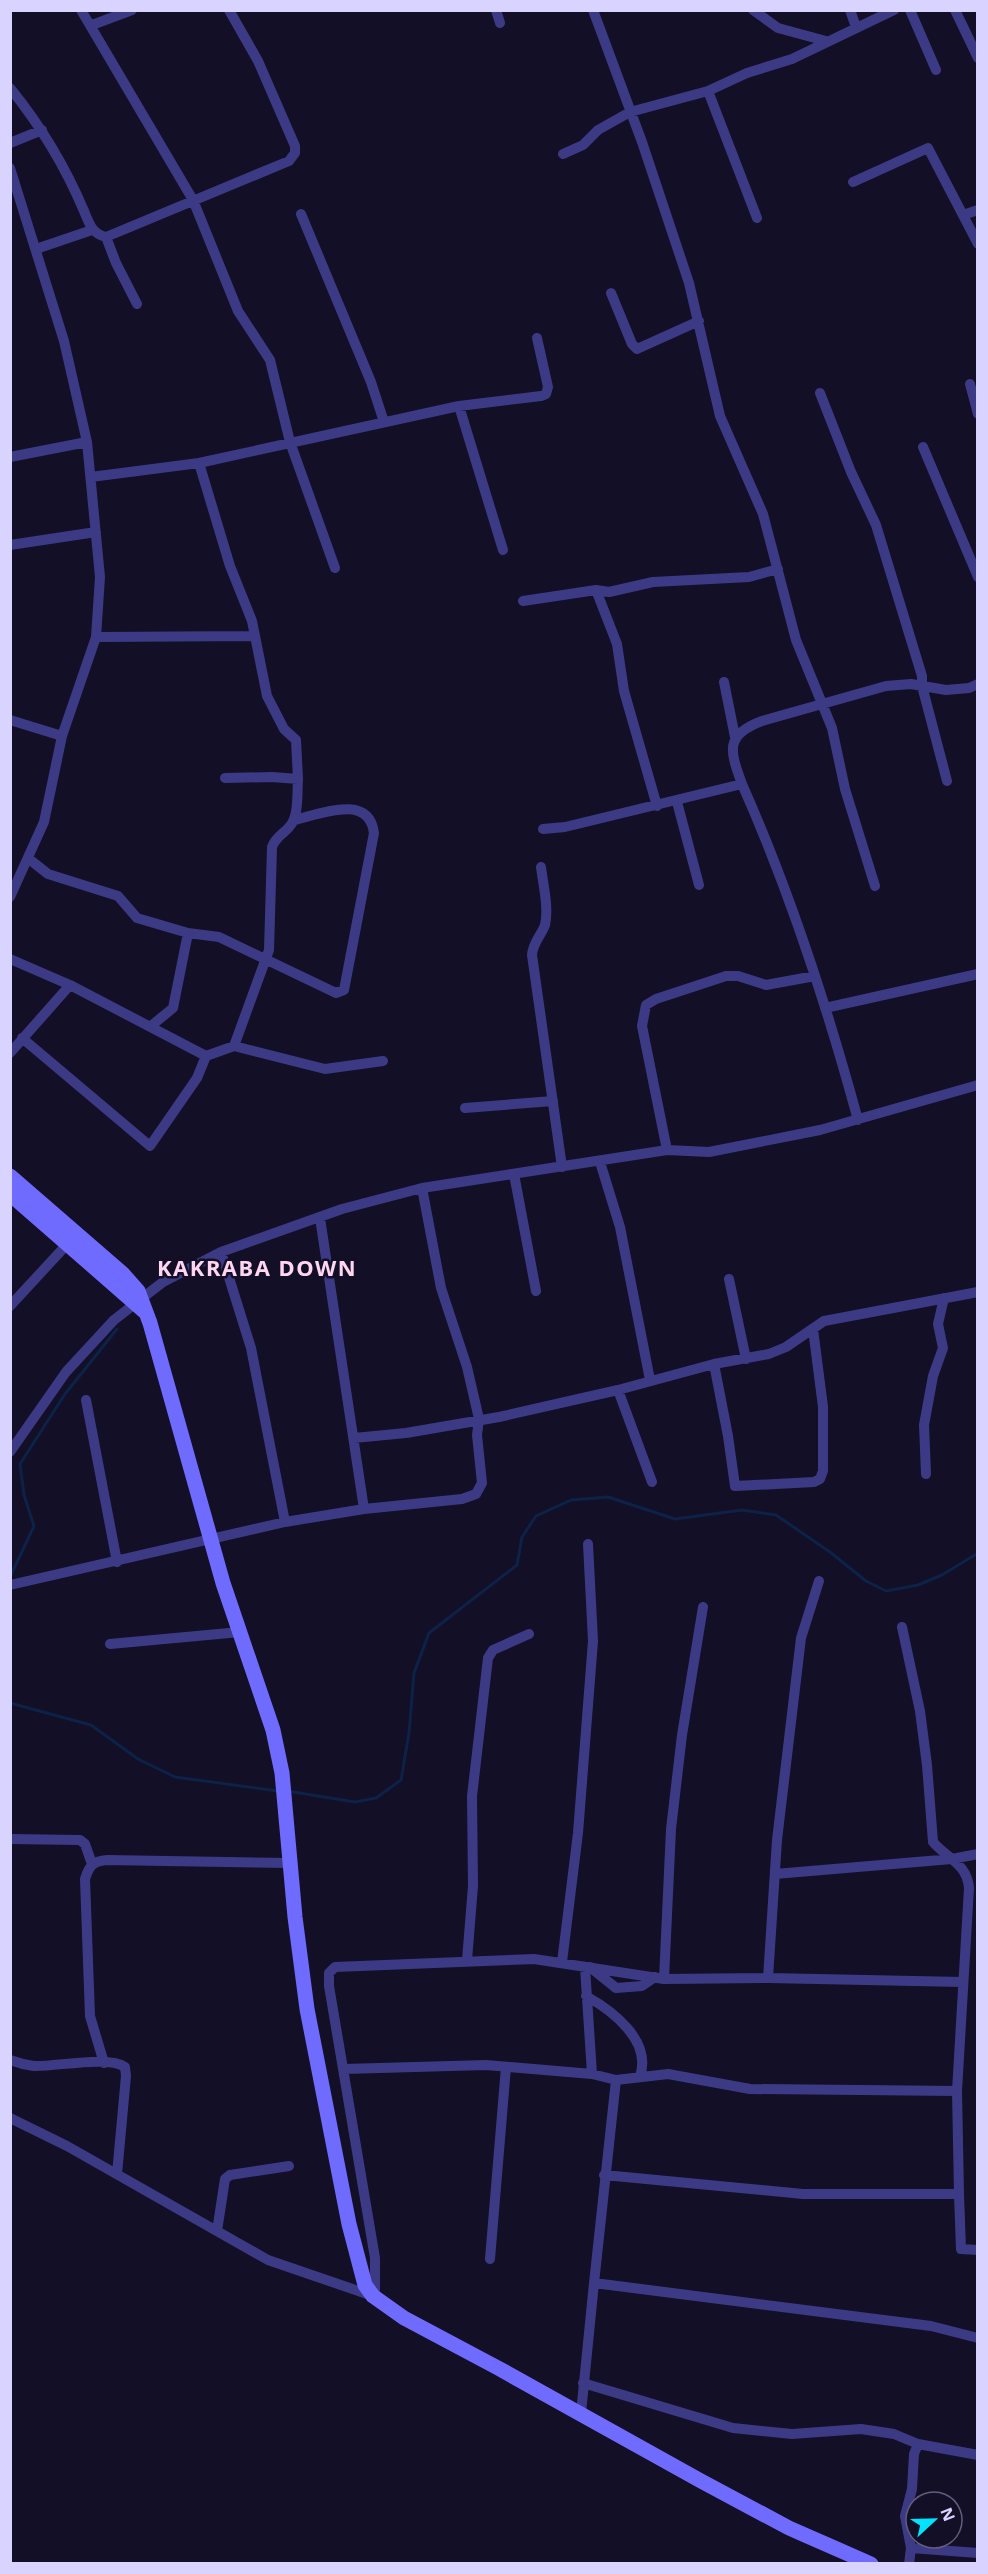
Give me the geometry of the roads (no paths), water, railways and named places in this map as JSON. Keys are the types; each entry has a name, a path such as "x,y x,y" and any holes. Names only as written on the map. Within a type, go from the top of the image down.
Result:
{"street":[{"path":"81,10 92,25 193,200 238,311 270,360 291,442 335,568"},
{"path":"92,25 132,10"},
{"path":"106,237 289,161 295,153 295,146 258,61 229,10"},
{"path":"496,10 500,23"},
{"path":"593,10 689,282 720,416 763,514 796,640 832,729 845,789 875,886"},
{"path":"753,10 778,28 826,41"},
{"path":"850,10 856,27"},
{"path":"563,154 583,145 598,130 630,112 708,91 747,73 792,59 894,10"},
{"path":"910,10 936,70"},
{"path":"955,10 978,58"},
{"path":"10,88 42,130 68,174 92,230 106,237 116,263 137,304"},
{"path":"708,91 757,218"},
{"path":"10,143 42,130"},
{"path":"853,182 928,148 978,243"},
{"path":"10,168 64,341 87,442 100,577 96,637 62,736 44,822 10,897"},
{"path":"963,215 978,210"},
{"path":"301,214 371,382 384,422"},
{"path":"36,249 92,230"},
{"path":"611,293 636,349 699,321"},
{"path":"92,477 199,463 459,406 546,394 548,387 537,338"},
{"path":"970,384 978,414"},
{"path":"820,393 851,472 876,525 922,676 921,686 947,782"},
{"path":"459,406 503,550"},
{"path":"10,457 87,442"},
{"path":"923,447 978,577"},
{"path":"199,463 255,636 267,696 284,729 296,740 298,779 294,820 289,828 275,838 272,847 269,951 234,1046"},
{"path":"10,546 96,532"},
{"path":"523,602 596,590 609,592 653,582 749,576 777,569"},
{"path":"596,590 617,644 624,691 657,806"},
{"path":"96,637 255,636"},
{"path":"724,682 735,737 734,763 782,883 815,976 858,1120"},
{"path":"735,737 742,728 762,721 886,686 921,686 946,690 969,688 978,684"},
{"path":"10,720 62,736"},
{"path":"225,778 298,779"},
{"path":"543,829 565,827 677,802 742,784"},
{"path":"677,802 699,885"},
{"path":"29,859 48,874 118,896 137,918 188,933 219,938 266,958 336,993 344,990 374,833 373,824 360,810 336,811 294,820"},
{"path":"541,867 544,926 533,946 532,955 562,1167"},
{"path":"151,1026 173,1008 188,933"},
{"path":"10,958 70,985 206,1056"},
{"path":"825,1008 978,974"},
{"path":"667,1150 642,1026 646,1005 656,999 726,976 738,976 766,985 815,976"},
{"path":"10,1053 70,985"},
{"path":"22,1038 150,1146 197,1078 206,1056 234,1046 325,1069 383,1061"},
{"path":"10,1452 66,1372 114,1320 140,1304 163,1282 221,1252 342,1209 422,1188 667,1150 709,1152 858,1120 978,1085"},
{"path":"465,1108 553,1101"},
{"path":"600,1162 620,1227 650,1380"},
{"path":"514,1174 536,1291"},
{"path":"10,1176 72,1238"},
{"path":"10,1585 211,1541 285,1522 364,1509 462,1499 476,1494 482,1483 477,1435 479,1419 464,1359 441,1288 422,1188"},
{"path":"10,1194 123,1275 140,1304 211,1541 273,1730 282,1773 289,1863 308,2009 324,2100 364,2285 373,2296 404,2318 779,2523 871,2564"},
{"path":"320,1218 364,1509"},
{"path":"10,1306 72,1238"},
{"path":"221,1252 251,1348 285,1522"},
{"path":"729,1279 747,1359"},
{"path":"354,1438 406,1433 618,1390 714,1364 747,1359 786,1347 824,1321 978,1292"},
{"path":"926,1474 924,1425 943,1348 939,1316 944,1298"},
{"path":"714,1364 735,1486 814,1482 820,1479 823,1472 823,1407 813,1329"},
{"path":"618,1390 652,1482"},
{"path":"86,1400 117,1562"},
{"path":"562,1962 578,1833 593,1641 588,1544"},
{"path":"768,1978 775,1874 801,1638 819,1581"},
{"path":"659,1978 671,1829 682,1735 703,1607"},
{"path":"902,1627 921,1722 932,1809 933,1842 962,1866 968,1876 957,2091 959,2194 961,2249 978,2250"},
{"path":"110,1644 240,1632"},
{"path":"467,1960 473,1886 472,1796 488,1658 493,1650 529,1634"},
{"path":"10,1839 80,1840 85,1844 92,1864 85,1879 90,2016 104,2063"},
{"path":"775,1874 952,1859 978,1854"},
{"path":"92,1864 106,1860 289,1863"},
{"path":"373,2296 375,2258 329,1986 329,1973 335,1967 534,1959 659,1978 963,1982"},
{"path":"587,1967 616,1988 642,1986 659,1978"},
{"path":"587,1967 586,1996 592,2074"},
{"path":"586,1996 610,2009 630,2034 644,2059 640,2076"},
{"path":"10,2060 34,2066 104,2063 120,2064 124,2067 126,2076 117,2174"},
{"path":"344,2069 486,2064 592,2074 616,2080 668,2074 750,2090 957,2091"},
{"path":"490,2259 506,2067"},
{"path":"581,2413 604,2175 616,2080"},
{"path":"10,2118 117,2174 268,2260 373,2296"},
{"path":"216,2231 225,2179 230,2175 289,2166"},
{"path":"604,2175 803,2194 959,2194"},
{"path":"594,2283 931,2326 978,2338"},
{"path":"583,2383 733,2428 792,2434 861,2429 894,2434 918,2444 978,2455"},
{"path":"912,2490 914,2454 918,2444"},
{"path":"944,2550 978,2553"}],"waterway":[{"path":"10,1577 34,1526 24,1495 20,1464 65,1394 117,1329"},
{"path":"287,1791 355,1802 376,1798 401,1780 409,1733 414,1673 429,1633 517,1565 522,1537 536,1516 571,1500 608,1497 675,1519 742,1510 776,1515 830,1552 866,1581 886,1591 918,1585 942,1575 978,1553"},
{"path":"10,1703 91,1725 138,1759 175,1777 278,1791"}],"district":[{"name":"KAKRABA DOWN","path":"257,1268"}]}
